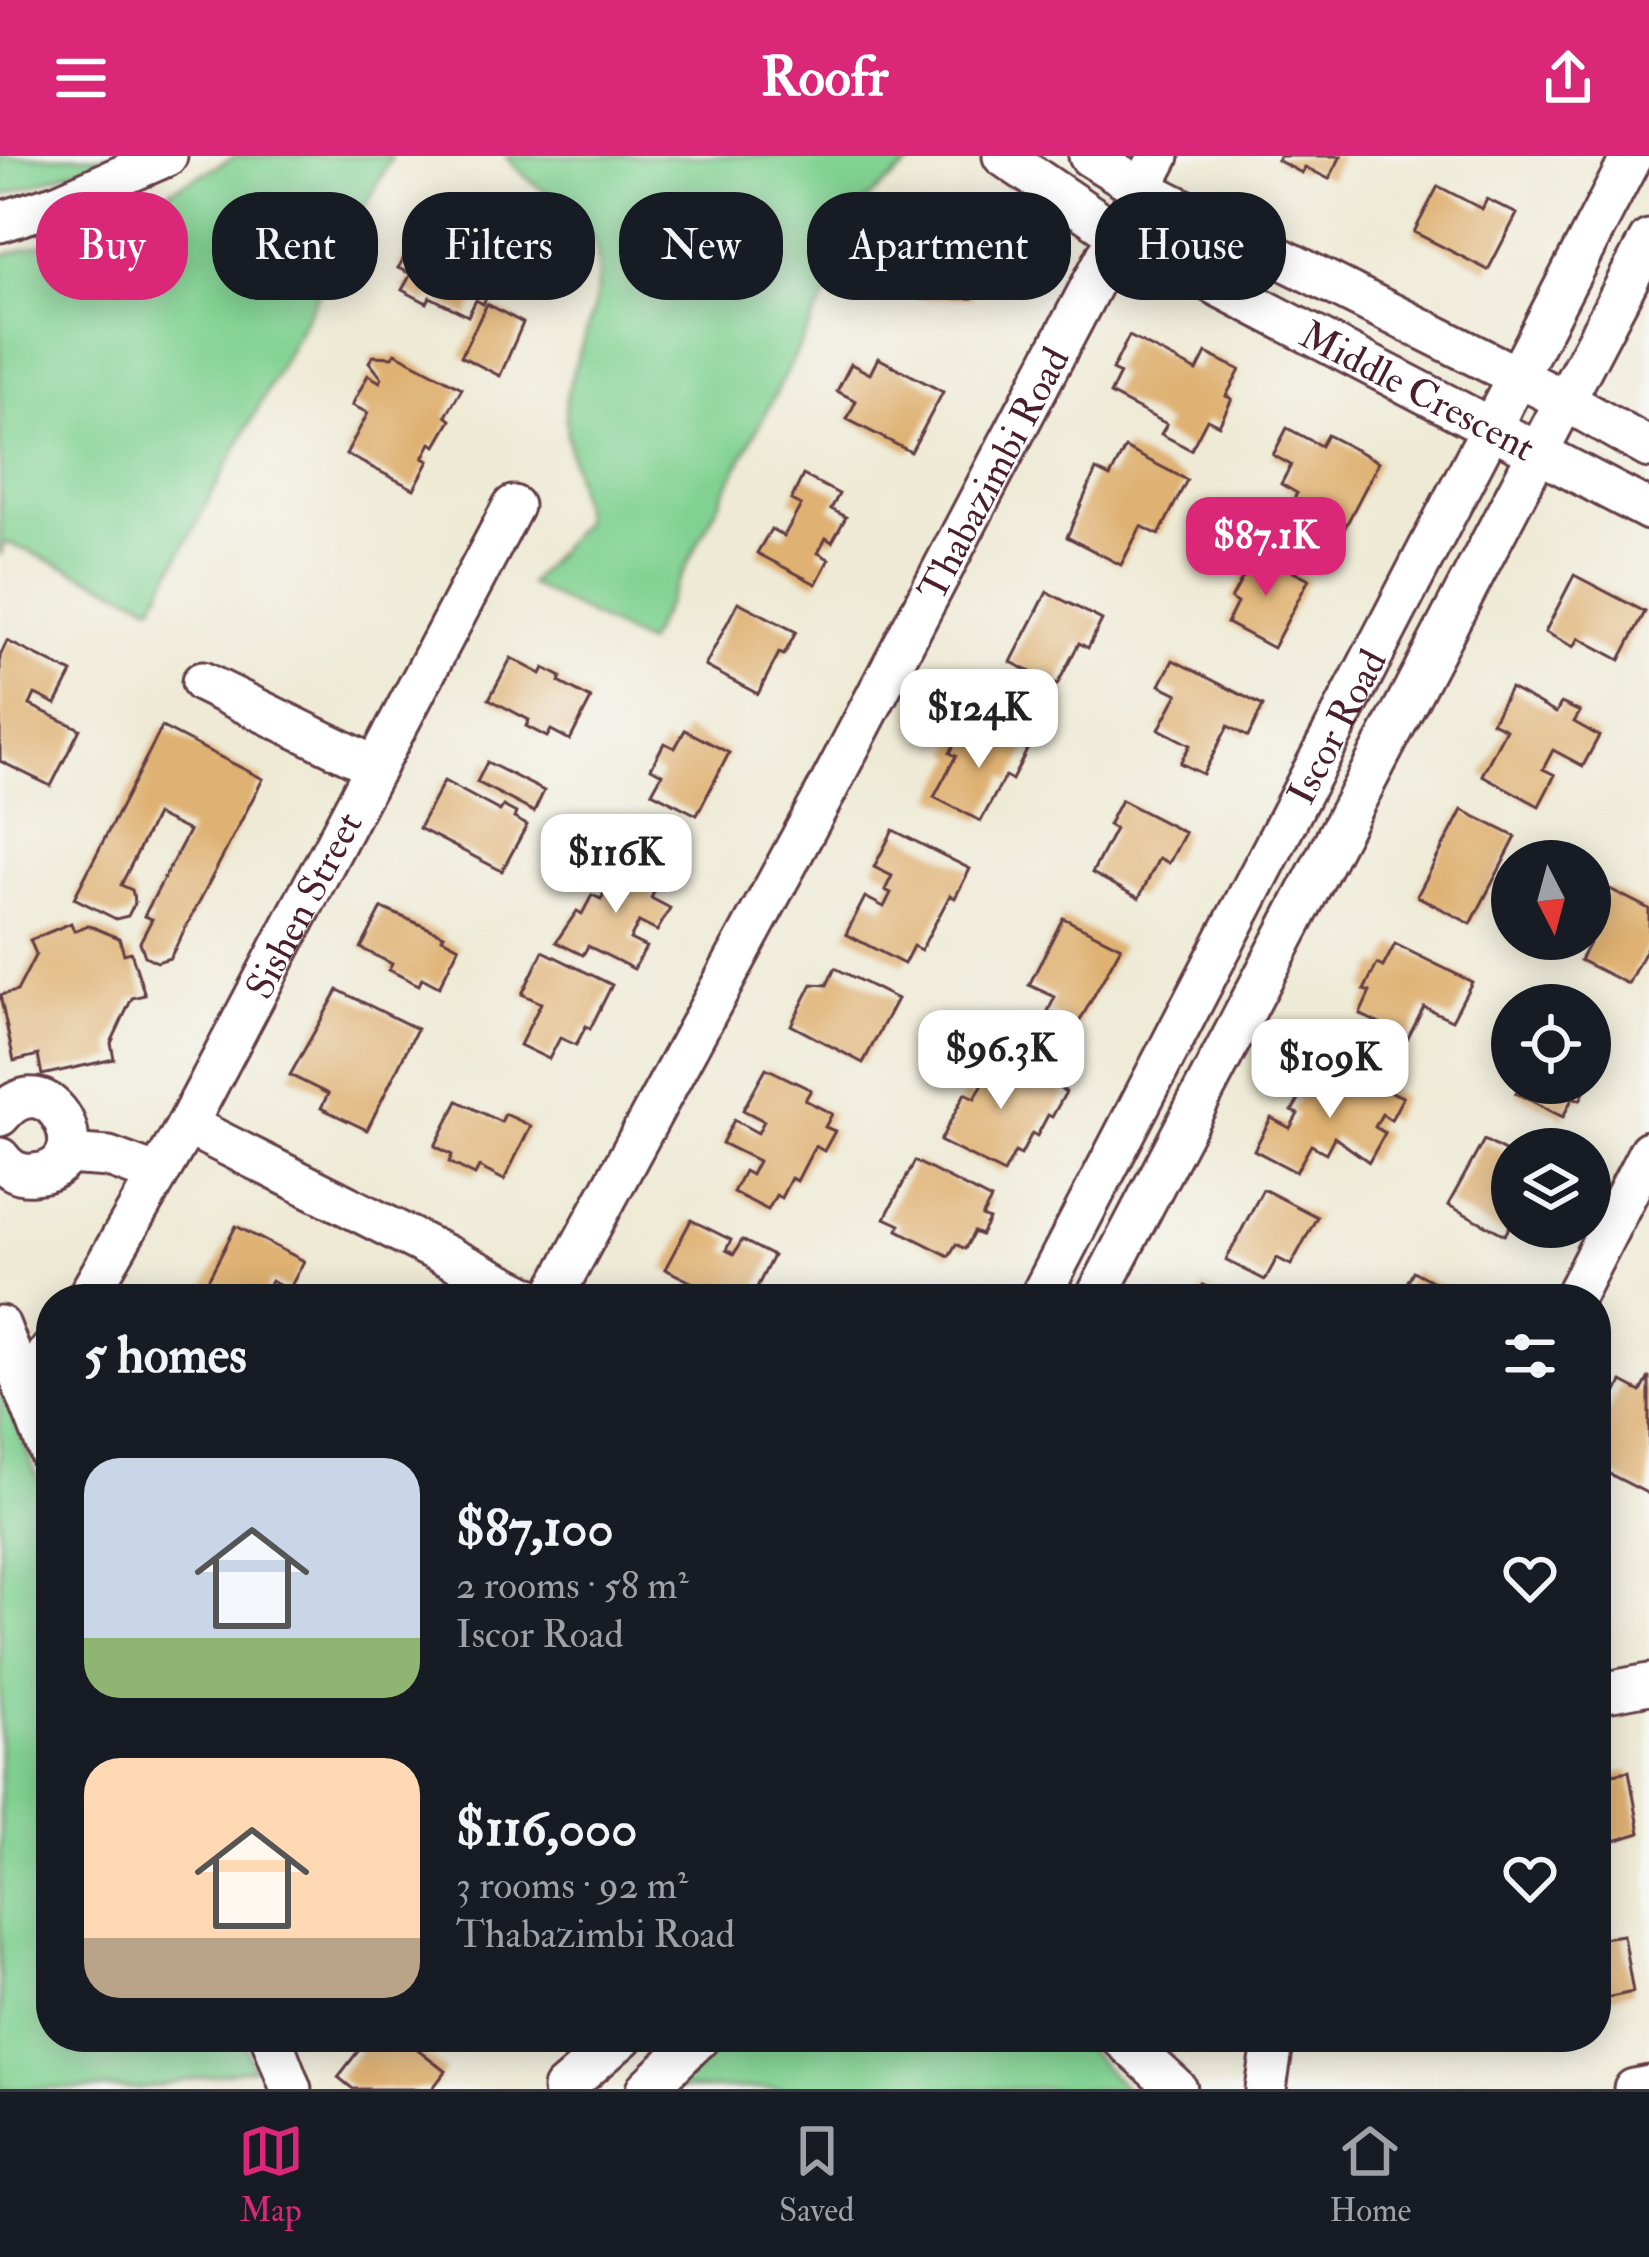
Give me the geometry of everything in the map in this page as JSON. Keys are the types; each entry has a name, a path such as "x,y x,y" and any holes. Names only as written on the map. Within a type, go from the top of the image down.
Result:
{"street":[{"path":"0,222 57,204 166,156"},
{"name":"Middle Crescent","path":"1003,156 1095,218"},
{"name":"Middle Crescent","path":"1089,156 1151,172 1649,448"},
{"name":"Iscor Road","path":"1047,1284 1633,156"},
{"name":"Iscor Road","path":"1103,1284 1649,240"},
{"name":"Thabazimbi Road","path":"560,1284 827,790 1095,278"},
{"name":"Middle Crescent","path":"1245,300 1649,511"},
{"name":"Sishen Street","path":"95,1284 188,1125 514,506"},
{"path":"202,682 376,767"},
{"path":"0,1116 23,1099 40,1100 56,1107 70,1138 66,1154 55,1167 39,1174 22,1174 0,1159"},
{"path":"188,1125 502,1284"},
{"path":"1581,1284 1649,1151"},
{"path":"66,1154 110,1156 158,1175"},
{"path":"0,1326 36,1419"},
{"path":"23,1387 36,1369"},
{"path":"1611,1691 1649,1684"},
{"path":"277,2052 291,2089"},
{"path":"563,2089 606,2052"},
{"path":"647,2089 685,2052"},
{"path":"1136,2052 1177,2089"},
{"path":"1265,2089 1271,2052"},
{"path":"1634,2089 1649,2086"}],"green space":[{"path":"0,156 113,156 0,197"},
{"path":"237,156 392,156 373,192 212,192 212,300 315,300 153,605 6,542 0,556 0,256 36,246 36,300 188,300 188,192 166,192"},
{"path":"506,156 920,156 877,192 807,192 807,300 824,300 646,644 529,584 583,521 565,413 599,272 595,192 545,192"},
{"path":"0,1380 36,1474 36,2052 248,2052 254,2068 141,2089 0,2089"},
{"path":"709,2052 1088,2052 1126,2089 673,2089"}],"building":[{"path":"1280,156 1341,156 1329,179 1305,167 1302,173 1277,160"},
{"path":"1438,186 1482,209 1487,199 1517,214 1488,270 1414,232"},
{"path":"436,300 476,300 468,316"},
{"path":"487,304 523,323 500,376 461,356"},
{"path":"1129,336 1197,371 1206,353 1240,370 1226,396 1232,399 1219,425 1207,419 1191,450 1161,434 1167,424 1110,394 1120,374 1112,370"},
{"path":"395,353 462,388 446,416 451,420 423,458 429,461 414,489 346,454 368,413 352,405 368,375 380,382 382,378 369,362 373,356"},
{"path":"878,358 943,392 911,452 847,419 856,401 837,391 851,364 870,374"},
{"path":"1287,428 1321,446 1327,435 1379,462 1343,531 1291,505 1297,493 1281,484 1291,465 1273,455"},
{"path":"1125,448 1187,480 1159,535 1141,526 1121,565 1067,537 1096,470 1110,477"},
{"path":"803,475 839,494 831,509 846,517 832,542 826,538 818,553 829,559 816,584 757,553 771,529 784,536 801,505 791,500"},
{"path":"1256,552 1309,579 1273,648 1227,623 1237,603 1231,599"},
{"path":"1574,575 1645,612 1620,660 1579,638 1574,647 1545,632"},
{"path":"1047,592 1102,620 1088,648 1079,643 1057,685 1011,662"},
{"path":"738,602 796,632 758,694 705,666"},
{"path":"7,641 72,673 56,704 35,694 30,705 80,729 51,786 0,761 0,656"},
{"path":"511,658 541,674 544,668 591,699 570,740 551,730 547,737 526,726 529,720 489,699"},
{"path":"1173,660 1263,706 1248,737 1228,726 1203,774 1180,763 1190,745 1159,729 1178,694 1160,685"},
{"path":"1510,688 1556,713 1561,703 1580,712 1574,722 1599,736 1583,766 1553,750 1543,769 1555,775 1539,806 1482,775 1506,729 1492,722"},
{"path":"973,723 1027,750 1012,780 1005,776 981,821 934,797 956,756 950,753 958,737 964,740"},
{"path":"162,727 263,779 170,958 157,962 145,956 140,942 152,919 144,916 189,831 156,815 121,885 132,890 135,902 128,916 116,919 74,898"},
{"path":"685,730 729,753 697,815 652,792 662,774 651,768 664,743 675,748"},
{"path":"487,762 544,791 534,812 477,782"},
{"path":"444,781 500,811 503,806 527,825 502,871 419,828"},
{"path":"1121,800 1185,833 1169,863 1159,858 1139,898 1092,873 1115,829 1108,825"},
{"path":"1462,810 1516,837 1491,840 1491,885 1471,924 1417,896"},
{"path":"893,830 970,869 955,898 950,895 921,950 913,946 904,964 846,934 865,897 884,907 891,893 885,890 892,876 874,867"},
{"path":"610,858 659,883 651,898 670,908 657,931 639,922 630,939 646,947 634,969 588,946 583,955 556,942 577,911 582,914 592,895 601,899 608,886 599,881"},
{"path":"1611,890 1649,909 1649,943 1628,984 1580,960 1611,960"},
{"path":"382,908 444,935 459,947 439,987 422,978 419,985 389,970 392,964 361,948"},
{"path":"1063,918 1121,947 1077,1026 1048,1011 1055,997 1029,985"},
{"path":"71,923 74,931 88,925 119,938 124,954 131,952 145,995 132,998 111,1043 114,1059 42,1075 38,1055 14,1061 0,995 17,991 36,954 30,940"},
{"path":"1395,944 1472,982 1452,1020 1424,1007 1408,1038 1360,1014 1370,992 1364,990 1377,964 1383,967"},
{"path":"543,951 612,985 590,1029 586,1026 576,1045 560,1038 549,1059 520,1045 541,1003 522,994"},
{"path":"835,968 897,999 863,1063 791,1025 812,984 827,985"},
{"path":"338,990 417,1029 367,1130 321,1108 328,1094 290,1075"},
{"path":"979,1048 1066,1092 1052,1117 1048,1115 1037,1136 1032,1133 1021,1155 1015,1152 1004,1173 940,1141 965,1093 975,1098 985,1080 966,1071"},
{"path":"766,1068 811,1090 805,1100 832,1114 825,1127 835,1131 824,1151 815,1146 797,1181 791,1178 768,1210 733,1192 744,1171 751,1175 758,1161 722,1143 734,1120 758,1133 764,1121 743,1110"},
{"path":"1344,1072 1403,1097 1391,1120 1382,1114 1375,1127 1385,1133 1369,1162 1334,1137 1326,1153 1311,1145 1296,1172 1254,1150 1271,1118 1290,1128 1298,1114 1292,1111 1299,1099 1294,1096 1305,1076 1334,1091"},
{"path":"458,1101 501,1122 505,1114 531,1126 504,1180 479,1167 475,1175 449,1162 452,1155 435,1146"},
{"path":"1538,1104 1570,1104 1563,1117"},
{"path":"1484,1140 1491,1144 1491,1228 1448,1205"},
{"path":"915,1161 991,1200 982,1217 989,1220 981,1235 974,1232 965,1249 956,1244 949,1256 898,1230 900,1225 885,1218"},
{"path":"1263,1189 1317,1217 1291,1265 1277,1258 1265,1280 1226,1260"},
{"path":"691,1220 731,1240 726,1250 734,1254 742,1240 773,1256 759,1284 695,1284 665,1269"},
{"path":"236,1226 304,1261 292,1284 206,1284"},
{"path":"1413,1271 1437,1284 1406,1284"},
{"path":"1649,1377 1649,1494 1611,1475 1611,1404 1622,1382 1641,1392"},
{"path":"1629,1771 1640,1833 1611,1842 1611,1774"},
{"path":"1623,1935 1633,1992 1611,1997 1611,1937"},
{"path":"357,2052 421,2052 446,2071 432,2089 353,2089 338,2077"}]}
